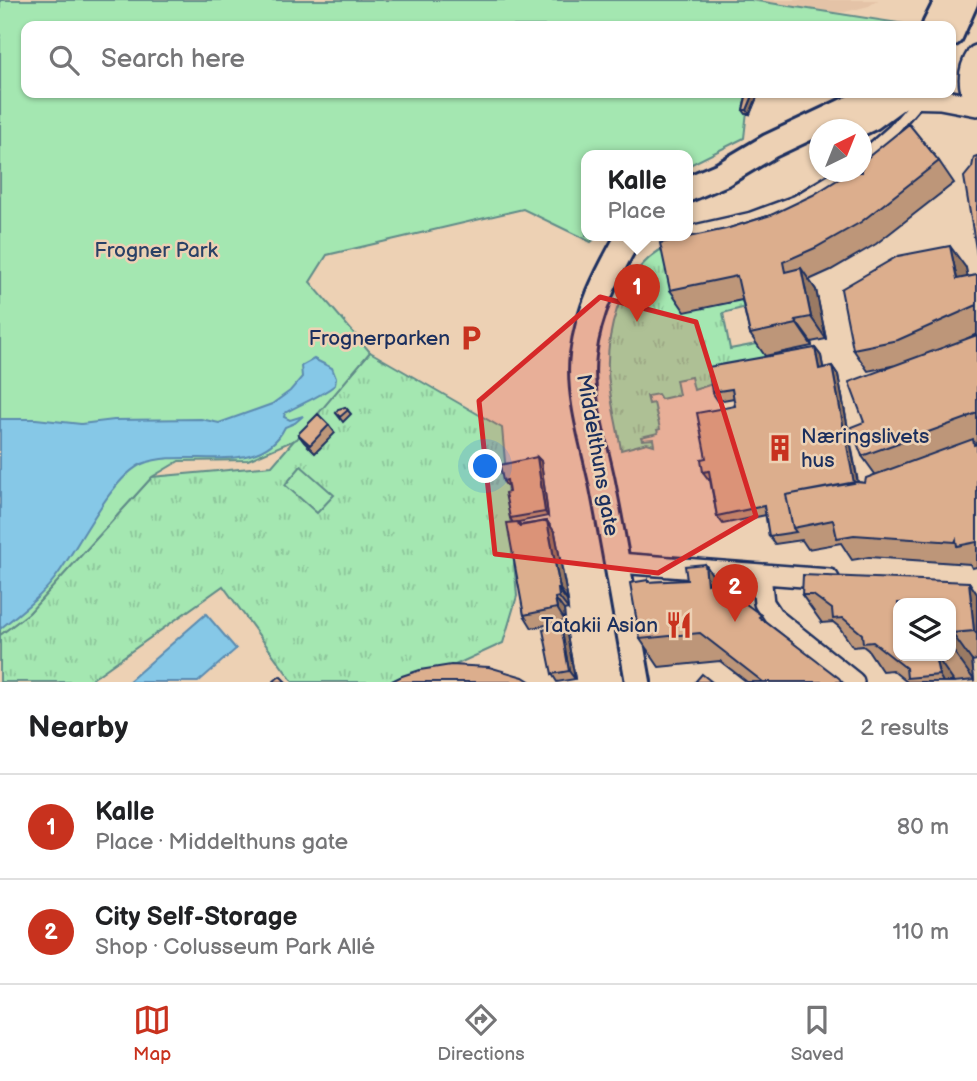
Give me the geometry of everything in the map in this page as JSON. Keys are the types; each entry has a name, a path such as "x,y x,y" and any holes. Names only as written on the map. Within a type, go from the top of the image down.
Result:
{"street":[{"path":"938,21 948,0"},
{"path":"956,23 966,0"},
{"path":"976,105 969,88 968,76 977,55"},
{"path":"693,187 723,174 770,146 855,106 891,98"},
{"path":"869,119 897,98"},
{"path":"927,98 976,105"},
{"path":"723,174 779,159 809,147"},
{"name":"Middelthuns gate","path":"626,241 596,299 587,328 582,359 589,419 618,563 638,682"},
{"path":"618,563 853,581"},
{"path":"761,575 767,611 854,682"}],"lane":[{"path":"872,148 893,130 900,98"},
{"path":"693,231 750,218 796,201 827,182"}],"highlighted area":[{"path":"600,297 696,322 756,516 658,573 495,554 479,401"}],"shaded area":[{"path":"754,0 878,0 869,6 845,12 824,13"}],"green space":[{"name":"Frogner Park","path":"0,0 751,0 886,21 21,21 21,98 748,98 744,138 693,164 693,150 581,150 581,237 523,209 327,255 310,282 370,352 297,439 248,460 179,461 152,477 29,613 0,635"},
{"path":"665,247 752,298 754,305 723,313 730,349 762,343 768,366 694,390 691,377 676,380 679,395 661,399 658,394 647,396 649,404 654,403 660,429 657,430 658,433 641,437 642,440 653,439 654,445 647,443 621,450 608,371 611,330 625,291 635,273"},
{"path":"370,352 502,428 517,596 503,643 418,682 293,682 223,586 88,682 0,682 0,635 29,613 152,477 272,466"},
{"path":"301,466 334,495 317,513 285,485"}],"water":[{"path":"314,359 332,368 336,378 335,385 285,413 284,417 290,420 303,416 285,427 273,443 258,452 240,457 160,459 142,464 130,472 106,499 49,585 0,629 0,419 36,419 81,424 114,420 201,419 219,423 272,404 290,391 302,377 301,366"},
{"path":"206,614 236,649 198,682 128,682"}],"building":[{"path":"746,98 752,98 747,110 743,110"},
{"path":"909,124 939,161 861,222 815,248 783,262 785,272 801,268 811,317 795,320 797,324 750,334 737,276 670,290 660,243 693,241 693,236 771,215 834,182 872,182 872,154"},
{"path":"977,156 977,255 964,177"},
{"path":"950,246 957,279 977,275 977,305 898,340 853,349 841,289 898,256"},
{"path":"977,335 977,413 862,456 851,427 864,422 849,382"},
{"name":"Næringslivets hus","path":"815,348 819,369 832,366 854,483 786,495 796,532 769,536 764,506 717,516 709,471 703,472 701,459 706,458 697,413 735,406 732,389 712,392 708,367"},
{"path":"345,407 348,410 340,417 336,413 338,409"},
{"path":"318,414 329,425 310,445 298,434"},
{"path":"973,439 974,445 977,444 977,542 957,546 956,540 854,535 837,538 833,520 793,528 786,495 855,482 865,483 866,478"},
{"path":"537,457 545,512 510,518 505,493 509,492 507,480 503,481 500,465"},
{"path":"547,521 560,589 559,597 555,598 557,608 524,615 507,523 518,522 519,526"},
{"path":"705,564 707,584 715,582 741,603 742,601 842,682 763,682 700,633 640,639 630,583 687,580 685,566"},
{"path":"803,575 969,582 974,631 956,633 956,598 893,598 893,658 873,642 863,643 862,634 843,618 833,619 832,609 813,595 802,595"},
{"path":"561,626 569,671 552,674 543,630"},
{"path":"897,661 936,661 939,675 907,678 906,668"},
{"path":"451,665 489,667 531,682 390,682 420,670"},
{"path":"702,674 712,682 695,682"},
{"path":"280,676 286,682 274,681"}],"place":[{"name":"Kalle","path":"637,322"},
{"name":"Frognerparken","path":"471,338"},
{"name":"Næringslivets hus","path":"780,448"},
{"name":"City Self-Storage","path":"735,622"},
{"name":"Tatakii Asian","path":"679,625"}]}
